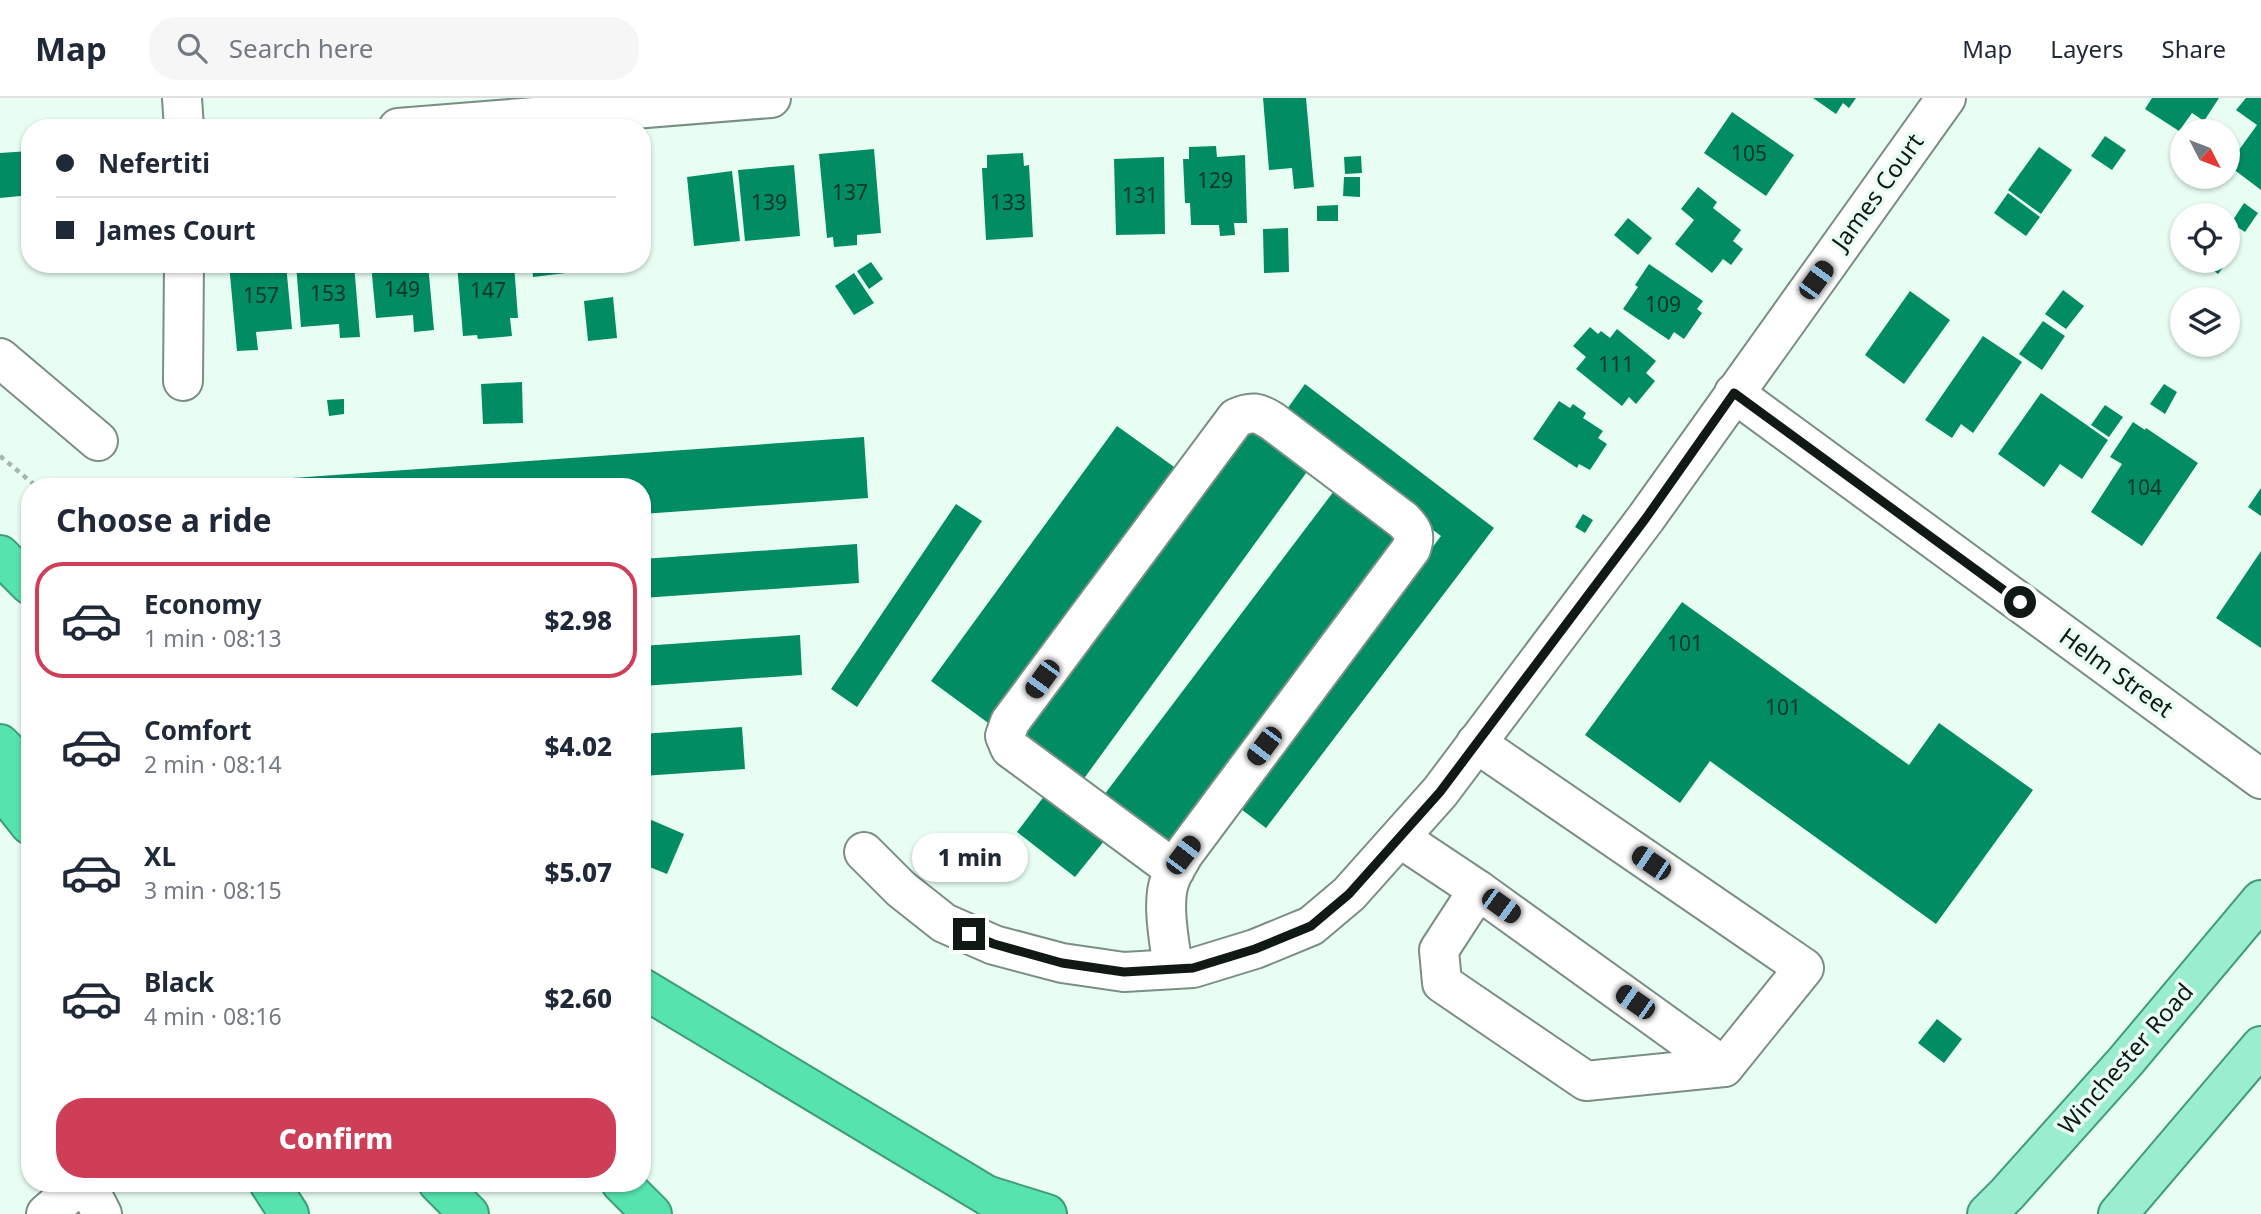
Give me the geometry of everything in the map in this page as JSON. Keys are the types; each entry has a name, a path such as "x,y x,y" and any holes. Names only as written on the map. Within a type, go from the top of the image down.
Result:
{"highway":[{"path":"0,548 21,566"},
{"path":"0,555 21,576"},
{"path":"0,744 21,765"},
{"path":"0,786 21,813"},
{"path":"651,993 1000,1205 1047,1214"},
{"path":"275,1192 289,1214"},
{"path":"447,1192 469,1214"},
{"path":"630,1192 652,1214"}],"main road":[{"name":"Winchester Road","path":"1987,1214 2126,1062 2261,900"},
{"path":"2118,1214 2261,1046"}],"street":[{"path":"182,98 183,119"},
{"path":"510,119 771,98"},
{"name":"James Court","path":"864,852 901,889 944,923 994,944 1062,963 1124,972 1193,968 1255,949 1311,926 1349,894 1440,792 1646,518 1946,98"},
{"path":"183,381 184,273"},
{"path":"0,358 98,441"},
{"name":"Helm Street","path":"1734,393 2261,779"},
{"path":"1173,969 1166,896 1169,880 1175,870 1183,855 1411,550 1415,539 1412,530 1403,520 1261,414 1249,412 1236,418 1010,722 1005,736 1010,748 1175,870"},
{"path":"1476,743 1804,968 1724,1067 1586,1081 1442,983 1439,950 1478,890"},
{"path":"1400,838 1478,890 1724,1067"},
{"path":"46,1214 73,1192"},
{"path":"89,1192 102,1214"}],"path":[{"path":"0,456 26,478"}],"building":[{"path":"1263,98 1306,98 1314,187 1294,189 1292,168 1269,170"},
{"path":"1813,98 1856,98 1849,108 1843,103 1836,114"},
{"path":"2152,98 2219,98 2205,119 2192,113 2188,119 2170,119 2170,125 2145,109"},
{"path":"2246,98 2261,98 2261,190 2240,174 2240,148 2257,125 2236,110"},
{"path":"1732,112 1794,155 1766,196 1704,153"},
{"path":"2105,136 2126,150 2112,170 2091,156"},
{"path":"1216,146 1217,157 1245,155 1247,223 1234,223 1235,235 1220,236 1219,225 1191,225 1190,203 1185,203 1183,159 1189,159 1189,147"},
{"path":"2039,147 2072,170 2041,214 2008,190"},
{"path":"874,149 881,233 857,235 857,245 834,247 833,237 827,238 819,154"},
{"path":"21,152 21,196 0,198 0,153"},
{"path":"1023,153 1024,166 1029,165 1033,237 986,240 982,168 987,168 987,155"},
{"path":"1361,156 1362,173 1345,174 1344,157"},
{"path":"1164,157 1165,234 1116,235 1114,159"},
{"path":"794,165 800,236 745,241 738,170"},
{"path":"732,171 740,241 694,246 687,177"},
{"path":"1344,177 1360,177 1360,197 1343,196"},
{"path":"1698,187 1717,202 1713,208 1741,230 1733,241 1743,249 1731,265 1723,259 1712,273 1675,244 1694,220 1681,209"},
{"path":"2008,193 2040,217 2026,236 1994,213"},
{"path":"2244,203 2258,213 2245,232 2240,229 2240,209"},
{"path":"1338,205 1338,221 1317,221 1317,206"},
{"path":"1628,218 1652,238 1638,255 1614,235"},
{"path":"1288,228 1289,272 1264,273 1263,229"},
{"path":"871,262 883,279 869,289 857,271"},
{"path":"1649,264 1703,301 1697,309 1702,313 1684,339 1674,332 1669,340 1623,309"},
{"path":"230,273 287,273 292,329 256,332 258,350 237,351"},
{"path":"297,273 355,273 360,337 340,338 339,324 301,327"},
{"path":"372,273 429,273 434,330 414,332 413,315 376,318"},
{"path":"458,273 515,273 518,318 510,318 512,336 478,339 477,335 463,336"},
{"path":"533,273 566,273 533,277"},
{"path":"854,273 874,303 854,315 835,286"},
{"path":"2063,290 2084,306 2066,329 2045,314"},
{"path":"1910,291 1950,320 1904,384 1865,355"},
{"path":"613,297 617,338 588,341 584,301"},
{"path":"2043,321 2065,336 2042,370 2019,354"},
{"path":"1590,327 1598,334 1601,331 1610,338 1617,329 1656,361 1646,373 1655,381 1636,404 1629,397 1622,406 1576,369 1586,357 1573,346"},
{"path":"1983,336 2022,362 1973,433 1961,424 1952,438 1925,420"},
{"path":"522,382 523,423 483,424 481,384"},
{"path":"1305,384 1494,528 1266,828 1237,806 1441,536 1282,416"},
{"path":"2164,384 2177,392 2165,414 2150,404"},
{"path":"2041,393 2108,440 2082,479 2060,464 2044,487 1998,454"},
{"path":"344,399 344,414 329,416 327,400"},
{"path":"1559,401 1570,408 1573,404 1586,413 1583,418 1603,431 1598,438 1607,444 1590,470 1579,464 1577,468 1533,439"},
{"path":"2105,405 2123,417 2109,437 2091,425"},
{"path":"2133,422 2198,463 2142,546 2091,512 2122,464 2110,457"},
{"path":"1249,425 1309,469 1080,784 1020,741"},
{"path":"1117,426 1177,469 991,725 931,681"},
{"path":"864,437 868,498 651,513 651,478 293,478"},
{"path":"2261,488 2261,516 2248,507"},
{"path":"1334,491 1398,539 1165,847 1101,799"},
{"path":"956,504 982,521 857,707 831,689"},
{"path":"1583,514 1593,520 1585,533 1575,527"},
{"path":"857,544 859,583 651,597 651,558"},
{"path":"2261,551 2261,648 2216,618"},
{"path":"1682,602 1909,765 1939,723 2033,790 1936,924 1710,761 1680,803 1585,735"},
{"path":"800,635 802,675 651,685 651,645"},
{"path":"742,727 745,769 651,775 651,733"},
{"path":"1045,795 1104,841 1075,877 1017,832"},
{"path":"651,820 684,834 667,874 651,868"},
{"path":"1937,1019 1962,1039 1944,1063 1918,1043"}],"route":[{"path":"969,934 994,944 1062,963 1124,972 1193,968 1255,949 1311,926 1349,894 1440,792 1646,518 1734,393 2020,602"}]}
